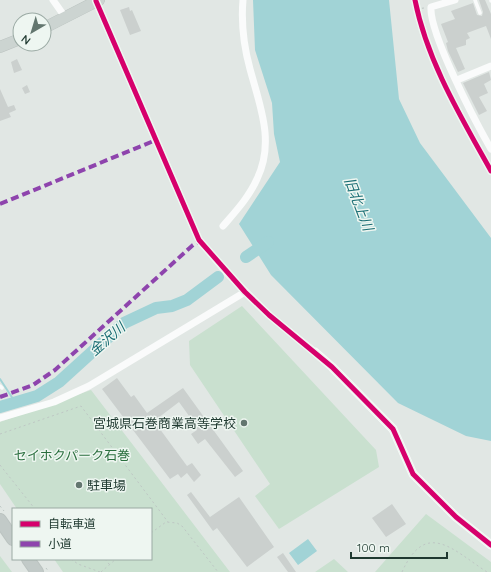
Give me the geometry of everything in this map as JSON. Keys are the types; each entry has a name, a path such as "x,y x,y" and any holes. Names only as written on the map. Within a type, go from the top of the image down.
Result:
{"highway":[{"path":"0,520 12,537"},
{"path":"29,560 38,572"}],"main road":[{"path":"52,24 97,1"},
{"path":"0,47 12,42"}],"street":[{"path":"53,0 65,17"},
{"path":"223,226 242,204 255,184 264,159 266,144 262,109 245,46 242,16 243,0"},
{"path":"455,0 430,7 432,19 441,46 491,149"},
{"path":"97,1 199,240 245,292 269,315 332,367 393,429 413,474 456,517 491,545"},
{"path":"457,80 491,66"},
{"path":"0,418 54,402 89,386 245,292"}],"lane":[{"path":"475,0 480,13"}],"path":[{"path":"419,16 416,7 430,7"},
{"path":"485,160 490,168"},
{"path":"0,434 81,406 168,522 182,526 218,572"},
{"path":"0,465 34,508"},
{"path":"152,532 168,522"},
{"path":"402,572 414,550 429,543 446,545 487,572"},
{"path":"72,560 78,564 100,572 115,560"},
{"path":"106,560 109,564"}],"green space":[{"path":"242,306 376,450 379,467 279,529 255,496 270,484 190,365 189,341"},
{"name":"セイホクパーク石巻","path":"91,390 230,572 63,572 55,560 152,560 152,508 16,508 0,484 0,422"},
{"path":"426,514 491,562 491,572 375,572"},
{"path":"0,556 12,572 0,572"},
{"path":"334,559 348,572 315,572"}],"water":[{"name":"旧北上川","path":"253,0 389,0 399,99 420,143 491,238 491,441 466,436 398,403 271,275 239,224 280,162 274,134 272,103 255,50"},
{"path":"308,539 317,551 298,565 289,553"}],"building":[{"path":"479,0 485,0 491,14 491,39 486,26 467,33 470,38 466,40 466,45 456,48 465,69 458,72 448,51 446,43 448,42 441,24 455,19 451,11 473,3 477,15 482,16 483,12"},
{"path":"129,7 130,11 132,10 141,31 130,35 120,10"},
{"path":"17,59 22,70 14,73 11,62"},
{"path":"489,72 491,80 484,84 488,93 479,97 487,111 479,115 463,83"},
{"path":"27,85 30,92 25,94 22,88"},
{"path":"0,89 8,107 14,105 16,110 9,113 11,117 0,121"},
{"path":"117,378 131,397 134,395 147,413 183,388 243,471 235,477 205,439 198,444 191,434 197,430 197,427 179,402 154,421 187,466 192,463 201,475 194,482 187,473 181,478 178,474 170,479 102,389"},
{"path":"191,492 210,517 239,497 274,547 247,567 217,528 213,531 187,495"},
{"path":"392,504 406,524 386,537 372,518"},
{"path":"283,553 296,572 288,572 277,557"}],"waterway":[{"name":"金沢川","path":"246,257 268,242"},
{"name":"金沢川","path":"0,407 37,396 59,382 124,323 156,308 172,306 187,300 218,277"},
{"path":"0,379 15,402"}],"marked path":[{"path":"0,204 156,140"},
{"path":"0,397 33,385 55,370 193,245 200,241"}],"cycle path":[{"path":"415,0 420,23 436,67 491,171"},
{"path":"96,1 199,240 245,292 269,315 332,367 393,429 413,474 456,517 491,545"}],"place":[{"name":"宮城県石巻商業高等学校","path":"244,423"},
{"name":"駐車場","path":"79,485"}]}
